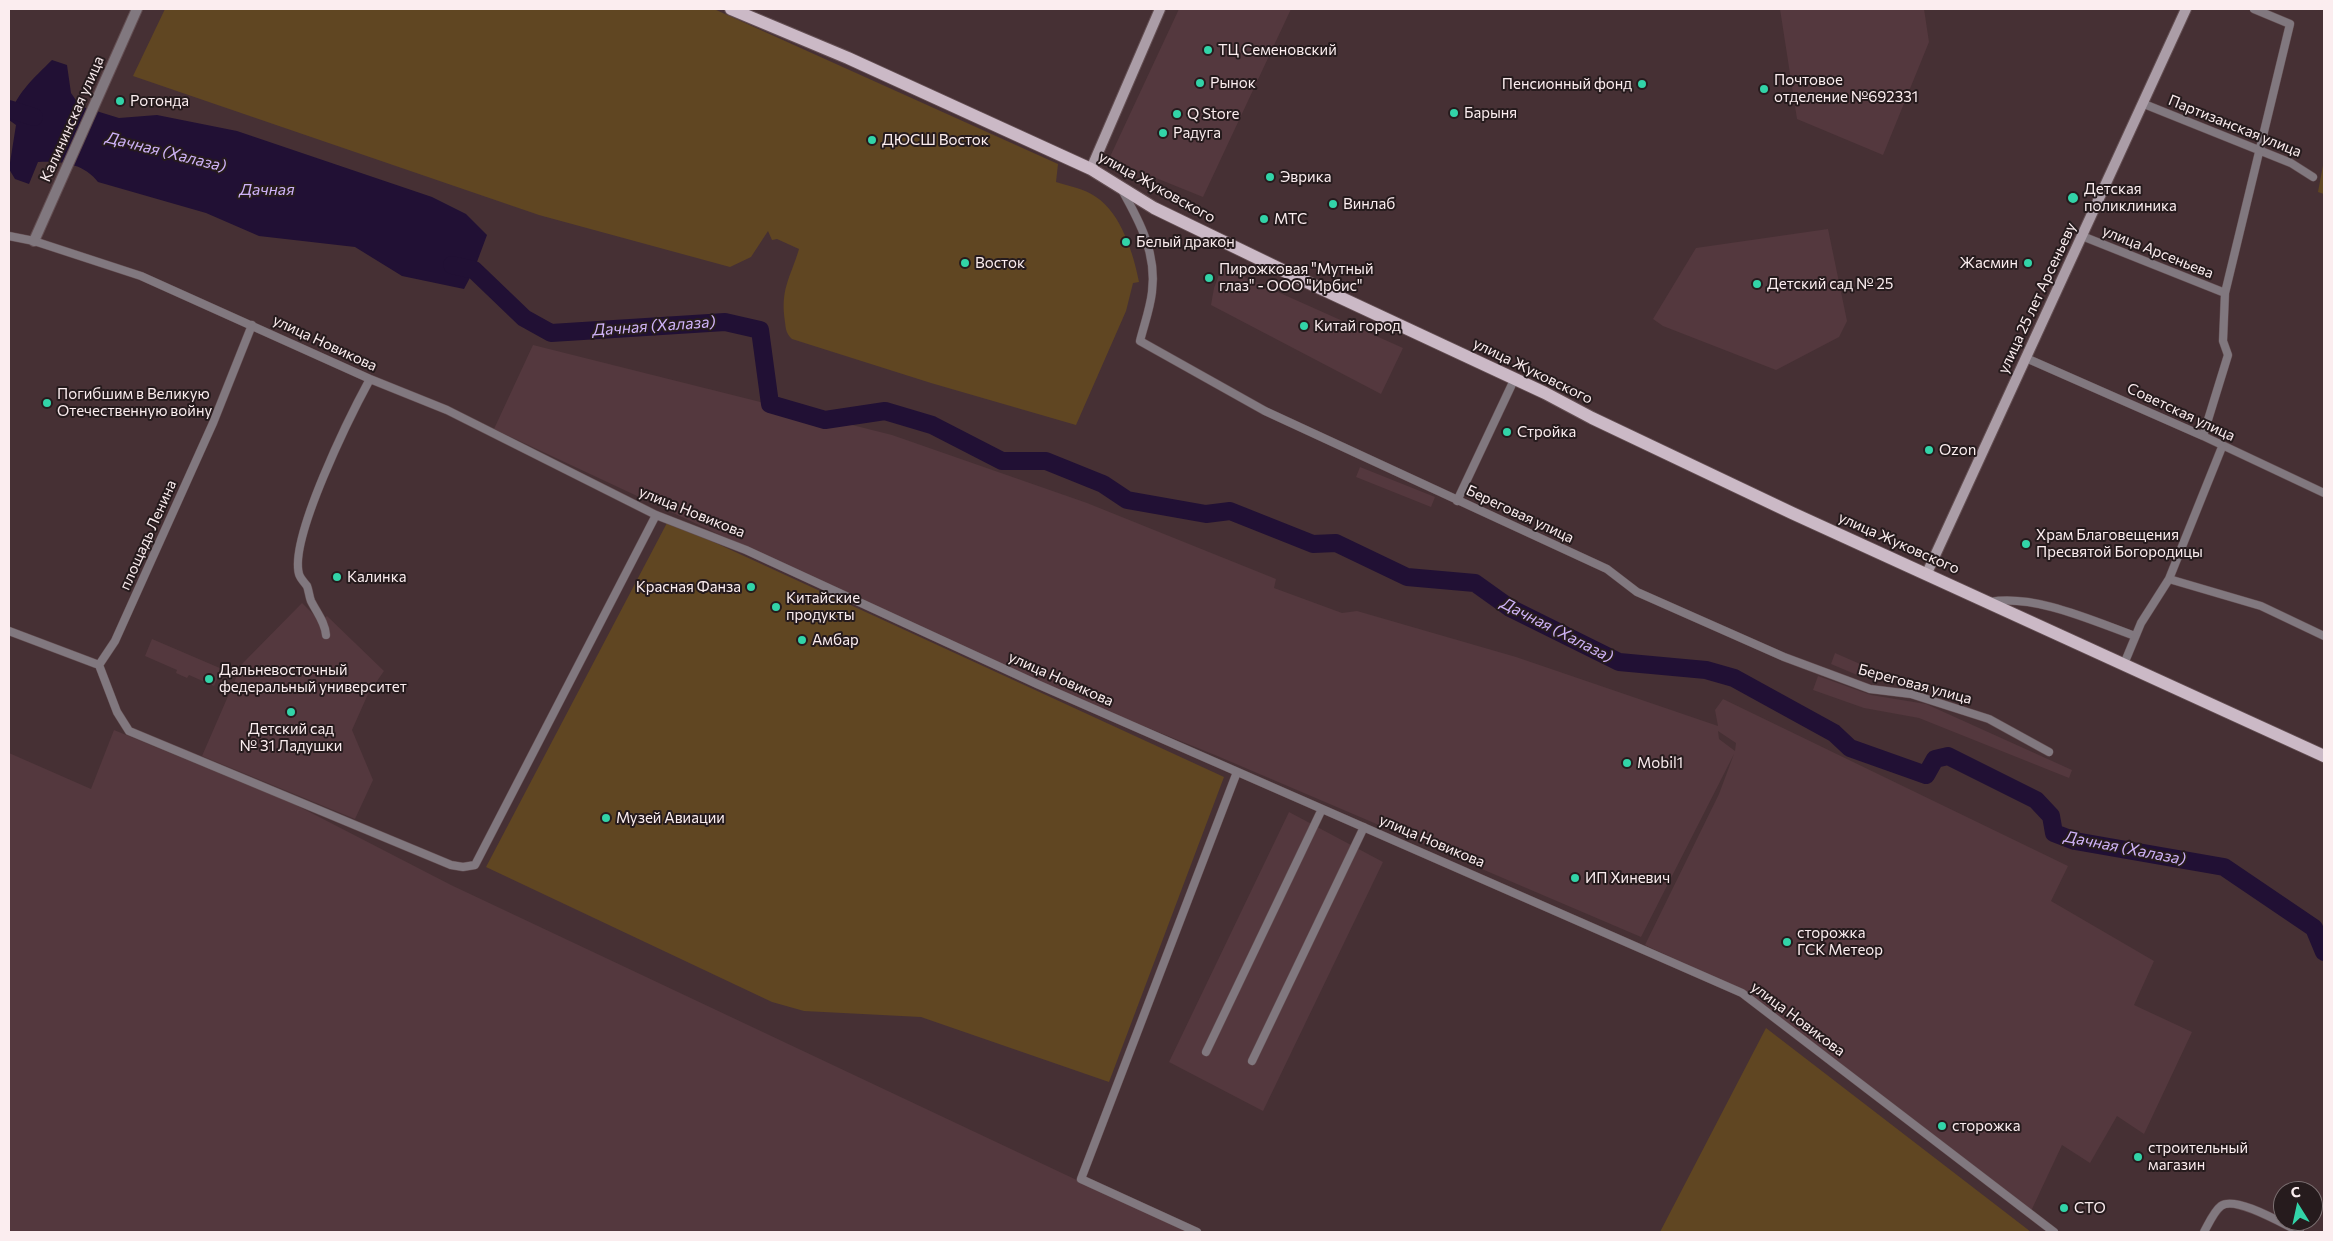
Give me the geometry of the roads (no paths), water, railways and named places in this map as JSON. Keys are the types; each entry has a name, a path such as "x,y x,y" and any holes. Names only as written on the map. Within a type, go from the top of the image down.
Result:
{"main road":[{"name":"улица Жуковского","path":"731,9 848,58 1090,168 1154,208 1774,504 2324,756"},
{"path":"1090,168 1160,9"},
{"name":"улица 25 лет Арсеньеву","path":"1927,573 2058,285 2187,9"}],"street":[{"name":"Калининская улица","path":"34,241 137,9"},
{"path":"2203,436 2228,355 2223,341 2224,292 2290,24 2254,9"},
{"name":"Партизанская улица","path":"2144,104 2260,150 2305,170 2313,177"},
{"name":"Береговая улица","path":"1118,184 1144,231 1152,262 1152,293 1140,341 1264,411 1607,569 1637,592 1668,608 1784,657 1870,689 1911,694 1989,719 2050,752"},
{"name":"улица Новикова","path":"9,236 34,241 141,276 370,379 447,410 656,515 746,550 1037,684 1742,993 2054,1232"},
{"name":"улица Арсеньева","path":"2082,236 2224,292"},
{"name":"площадь Ленина","path":"99,665 115,641 201,450 252,325"},
{"name":"Советская улица","path":"2026,358 2203,436 2324,493"},
{"path":"326,635 325,626 310,599 308,588 299,575 297,559 317,490 346,423 370,379"},
{"path":"1457,501 1514,380"},
{"path":"2124,664 2135,636 2168,579 2222,446"},
{"path":"9,631 99,665 117,712 129,731 451,865 463,868 475,866 656,515"},
{"path":"2168,579 2261,606 2324,636"},
{"path":"1990,602 2007,599 2044,606 2135,636"},
{"path":"1197,1232 1081,1179 1236,772"},
{"path":"1206,1052 1322,809"},
{"path":"1252,1061 1364,827"},
{"path":"2204,1232 2220,1206 2227,1203 2242,1205 2300,1232"}],"water":[{"name":"Дачная","path":"52,60 67,65 71,93 80,106 119,118 157,115 237,131 432,197 466,214 487,235 474,270 464,289 402,276 355,247 259,236 206,213 98,182 86,171 71,164 38,162 29,184 15,179 9,169 16,125 9,120 20,95 38,73"}],"waterway":[{"name":"Дачная (Халаза)","path":"9,109 34,117"},
{"name":"Дачная (Халаза)","path":"452,265 474,270 524,318 551,333 725,322 760,330 770,404 825,420 885,411 932,425 1002,461 1046,461 1103,484 1127,500 1206,514 1230,511 1313,544 1336,543 1407,577 1475,583 1510,608 1619,662 1706,670 1734,678 1834,733 1850,748 1926,775 1935,759 1948,756 2036,800 2051,816 2054,833 2075,841 2224,867 2314,928 2324,952"}],"place":[{"name":"ТЦ Семеновский","path":"1208,50"},
{"name":"Рынок","path":"1200,83"},
{"name":"Пенсионный фонд","path":"1642,84"},
{"name":"Почтовое отделение №692331","path":"1764,89"},
{"name":"Ротонда","path":"120,101"},
{"name":"Барыня","path":"1454,113"},
{"name":"Q Store","path":"1177,114"},
{"name":"Радуга","path":"1163,133"},
{"name":"ДЮСШ Восток","path":"872,140"},
{"name":"Эврика","path":"1270,177"},
{"name":"Детская поликлиника","path":"2073,198"},
{"name":"Винлаб","path":"1333,204"},
{"name":"МТС","path":"1264,219"},
{"name":"Белый дракон","path":"1126,242"},
{"name":"Восток","path":"965,263"},
{"name":"Жасмин","path":"2028,263"},
{"name":"Пирожковая \"Мутный глаз\" - ООО \"Ирбис\"","path":"1209,278"},
{"name":"Детский сад № 25","path":"1757,284"},
{"name":"Китай город","path":"1304,326"},
{"name":"Погибшим в Великую Отечественную войну","path":"47,403"},
{"name":"Стройка","path":"1507,432"},
{"name":"Ozon","path":"1929,450"},
{"name":"Храм Благовещения Пресвятой Богородицы","path":"2026,544"},
{"name":"Калинка","path":"337,577"},
{"name":"Красная Фанза","path":"751,587"},
{"name":"Китайские продукты","path":"776,607"},
{"name":"Амбар","path":"802,640"},
{"name":"Дальневосточный федеральный университет","path":"209,679"},
{"name":"Детский сад № 31 Ладушки","path":"291,712"},
{"name":"Mobil1","path":"1627,763"},
{"name":"Музей Авиации","path":"606,818"},
{"name":"ИП Хиневич","path":"1575,878"},
{"name":"сторожка ГСК Метеор","path":"1787,942"},
{"name":"сторожка","path":"1942,1126"},
{"name":"строительный магазин","path":"2138,1157"},
{"name":"СТО","path":"2064,1208"}]}
